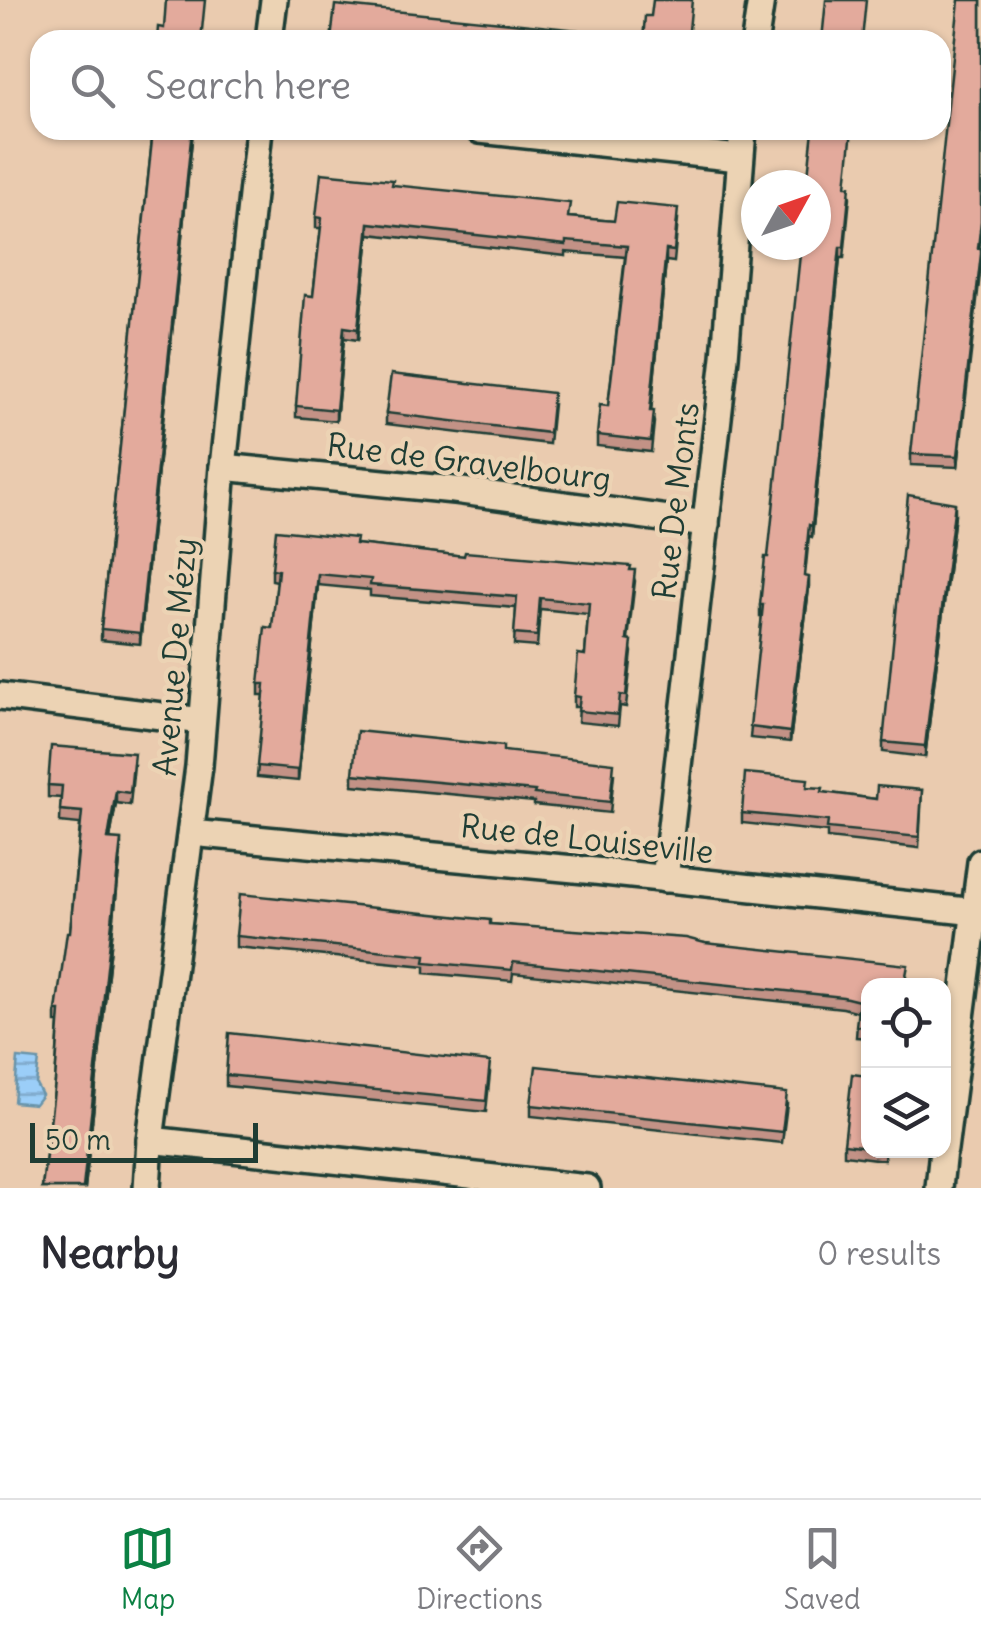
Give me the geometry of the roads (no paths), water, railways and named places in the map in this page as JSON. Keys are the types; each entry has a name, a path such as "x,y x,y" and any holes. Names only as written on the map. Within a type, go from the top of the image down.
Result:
{"street":[{"path":"270,30 274,0"},
{"path":"756,30 761,0"},
{"name":"Avenue De Mézy","path":"146,1188 191,833 223,468 258,140"},
{"path":"572,140 738,158"},
{"name":"Rue De Monts","path":"665,879 724,358 741,140"},
{"name":"Rue de Gravelbourg","path":"223,468 454,490 706,524"},
{"path":"0,696 202,720"},
{"name":"Rue de Louiseville","path":"191,833 976,912"},
{"path":"951,1098 981,862"},
{"path":"150,1140 587,1188"},
{"path":"939,1188 943,1158"}],"water":[{"path":"18,1058 39,1060 36,1084 42,1095 35,1104 14,1102"}]}
